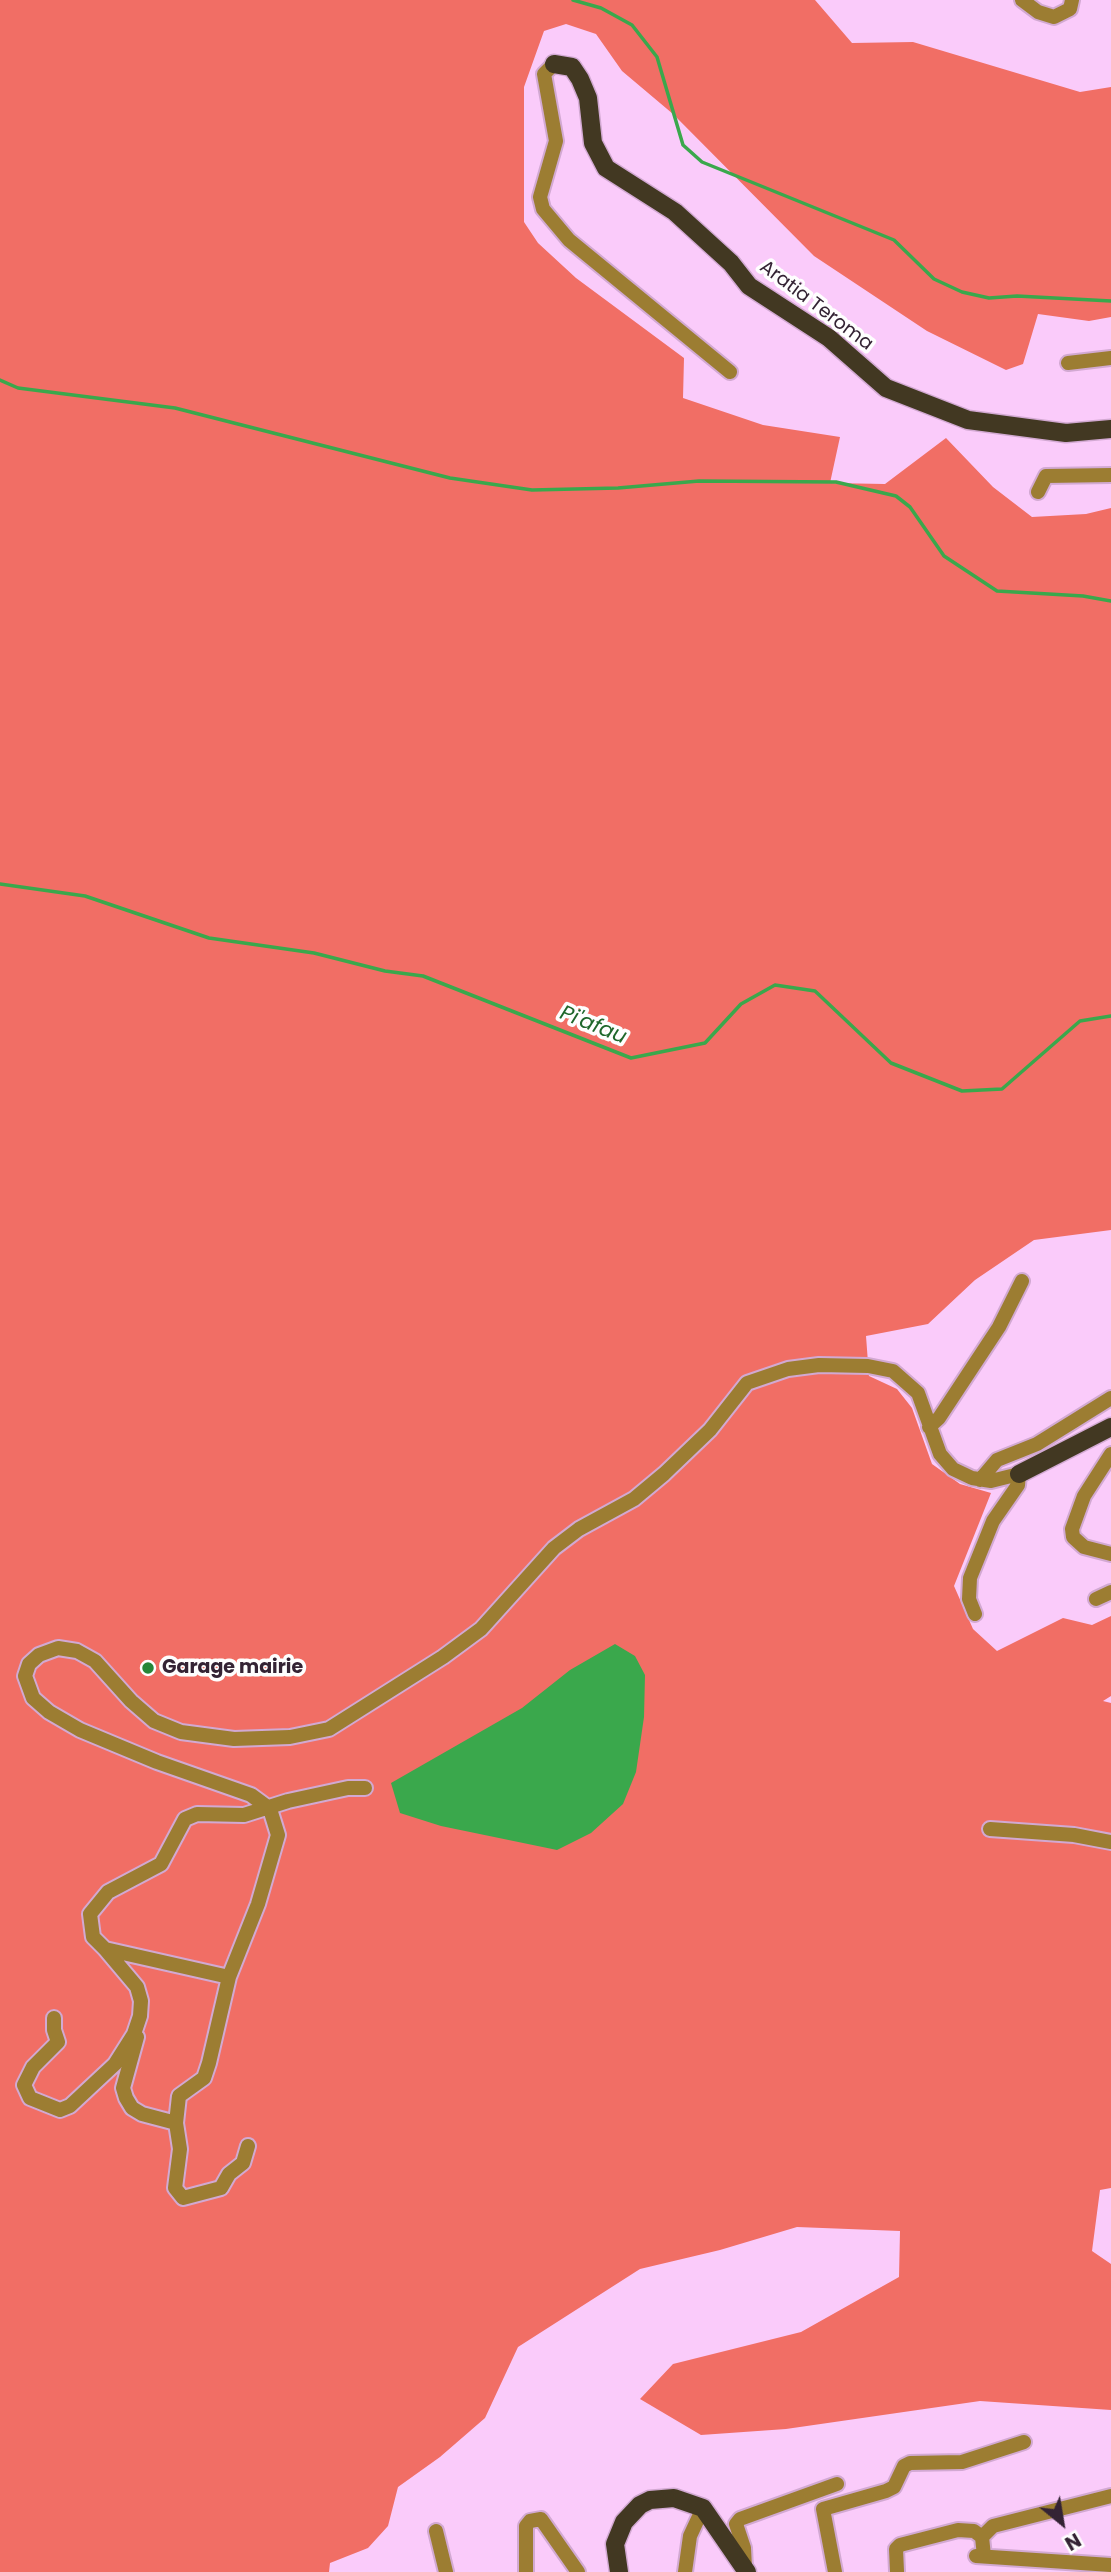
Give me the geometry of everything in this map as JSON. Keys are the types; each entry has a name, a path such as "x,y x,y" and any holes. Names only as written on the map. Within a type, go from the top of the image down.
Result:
{"main road":[{"name":"Aratia Teroma","path":"554,64 572,67 580,79 588,98 593,142 606,168 675,212 731,262 749,286 829,338 886,388 968,420 1066,433 1111,429"},
{"path":"1019,1474 1111,1427"},
{"path":"619,2572 615,2544 624,2522 640,2505 650,2500 674,2498 703,2508 746,2570"}],"street":[{"path":"1021,0 1038,12 1054,17 1070,9 1072,0"},
{"path":"554,64 544,74 556,141 542,188 543,209 569,240 730,372"},
{"path":"1068,363 1111,358"},
{"path":"1038,492 1046,476 1111,475"},
{"path":"929,1427 939,1418 999,1327 1022,1281"},
{"path":"248,2146 243,2162 229,2174 221,2188 183,2199 176,2188 180,2149 176,2123 179,2096 204,2078 229,1977 258,1903 278,1835 267,1806 80,1730 33,1698 25,1676 29,1664 39,1655 58,1648 77,1651 105,1671 131,1701 154,1721 181,1732 234,1739 290,1737 328,1729 361,1710 481,1629 554,1548 579,1529 635,1499 710,1430 747,1383 762,1377 819,1366 868,1366 893,1371 918,1393 940,1454 953,1469 979,1480 990,1481 1019,1474 1018,1485 993,1521 970,1578 969,1598 975,1614"},
{"path":"979,1480 997,1461 1037,1444 1111,1398"},
{"path":"1111,1454 1084,1496 1072,1529 1073,1537 1084,1547 1111,1555"},
{"path":"1096,1599 1111,1592"},
{"path":"176,2123 142,2114 132,2108 126,2098 123,2088 136,2046 141,2001 137,1987 93,1937 90,1914 97,1902 121,1883 161,1864 185,1819 197,1814 244,1815 288,1801 348,1788 365,1788"},
{"path":"990,1829 1074,1835 1111,1842"},
{"path":"105,1950 229,1977"},
{"path":"54,2018 58,2042 33,2067 24,2085 30,2098 60,2110 70,2105 115,2064 134,2034 140,2016"},
{"path":"835,2572 823,2509 894,2487 904,2466 910,2463 962,2462 1024,2441"},
{"path":"746,2570 744,2548 736,2524 740,2519 837,2484"},
{"path":"1111,2496 993,2526 982,2537 979,2556 1111,2565"},
{"path":"685,2572 690,2536 703,2508"},
{"path":"526,2572 524,2536 526,2526 535,2519 547,2524 578,2572"},
{"path":"897,2571 896,2549 900,2545 958,2530 974,2531 982,2537"},
{"path":"436,2531 446,2572"}],"shaded area":[{"path":"0,0 815,0 852,43 913,42 1080,92 1111,87 1111,317 1089,321 1038,314 1023,364 1006,370 927,331 814,256 673,114 622,71 596,34 566,24 544,31 524,87 524,222 538,243 576,278 684,358 683,398 763,425 840,437 830,483 885,484 946,438 993,487 1032,517 1086,514 1111,508 1111,1230 1034,1240 975,1280 928,1324 866,1336 869,1376 897,1389 912,1408 932,1464 960,1484 991,1493 954,1586 973,1629 997,1651 1063,1618 1092,1625 1111,1616 1111,1696 1103,1701 1111,1703 1111,2188 1100,2190 1092,2251 1111,2264 1111,2410 980,2401 786,2429 701,2435 640,2399 673,2364 801,2332 899,2277 900,2231 797,2227 720,2250 640,2269 518,2347 485,2418 440,2457 398,2487 388,2526 368,2548 330,2563 329,2572 0,2572"},
{"path":"615,1644 635,1656 645,1675 644,1717 636,1772 623,1804 591,1833 557,1850 441,1826 400,1813 391,1783 522,1708 570,1670"}],"waterway":[{"path":"573,0 601,8 632,25 657,57 683,145 702,162 894,240 934,279 962,292 989,298 1017,296 1111,301"},
{"path":"0,380 18,388 175,408 450,478 532,490 618,488 699,481 836,482 896,496 910,507 944,556 997,591 1083,596 1111,601"},
{"name":"Pi'afau","path":"0,884 85,896 209,938 314,953 385,971 423,976 631,1058 705,1043 741,1004 775,985 815,991 891,1063 962,1091 1002,1089 1080,1021 1111,1016"}],"place":[{"name":"Garage mairie","path":"148,1668"}]}
